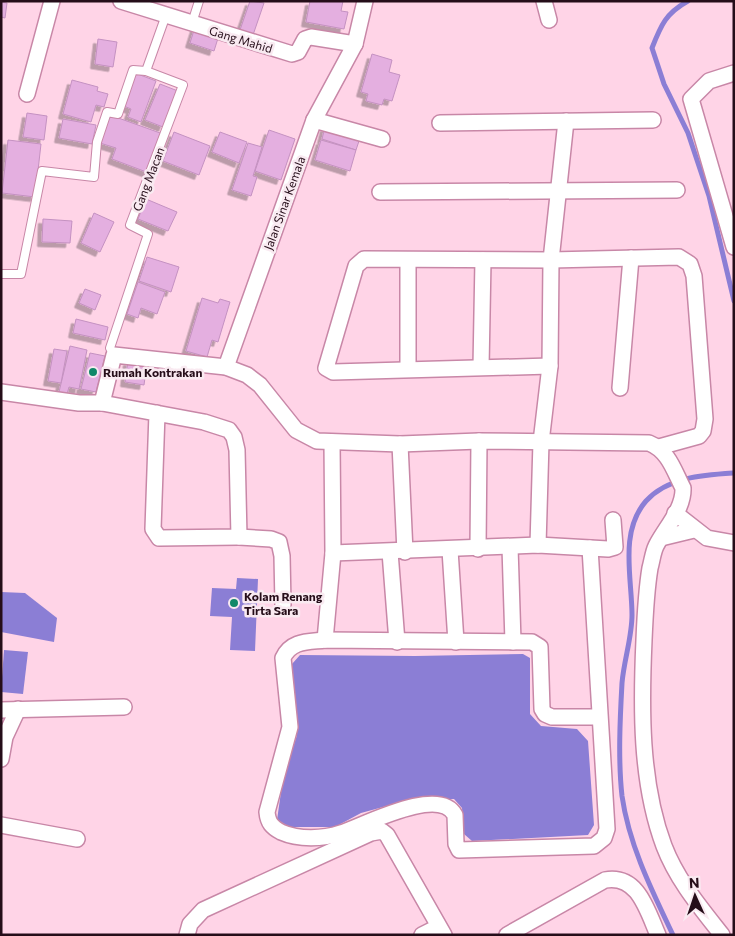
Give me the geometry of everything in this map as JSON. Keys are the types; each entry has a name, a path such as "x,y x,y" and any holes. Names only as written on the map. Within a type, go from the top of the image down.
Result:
{"street":[{"path":"27,94 52,1"},
{"name":"Gang Mahid","path":"121,1 292,54 298,52 305,39 311,37 355,44"},
{"name":"Jalan Sinar Kemala","path":"226,367 314,120 355,44 365,1"},
{"path":"544,1 549,20"},
{"path":"734,73 708,81 691,99 727,196 734,247"},
{"path":"314,120 382,139"},
{"path":"538,545 542,442 550,366 551,260 566,120"},
{"path":"440,123 653,120"},
{"path":"380,192 559,189 677,190"},
{"path":"550,366 333,372 326,368 359,262 364,259 551,260 679,257 690,264 694,276 705,419 703,431 699,436 659,447"},
{"path":"620,388 631,258"},
{"path":"408,260 408,369"},
{"path":"481,367 483,260"},
{"path":"102,403 114,355 226,367 247,375 260,385 296,430 317,441 400,444 479,441 649,443 659,447 666,454 683,488 681,503 655,547 646,594 643,674 645,756 652,804 664,847 682,884 722,935"},
{"path":"1,392 79,403 102,403 204,422 229,430 234,437 237,450 238,537"},
{"path":"156,413 153,529 155,535 159,538 238,537 272,539 278,542 282,556 283,605"},
{"path":"478,549 479,441"},
{"path":"325,640 333,553 332,442"},
{"path":"397,642 400,444"},
{"path":"675,513 694,530 707,538 734,543"},
{"path":"333,553 510,548 538,545 608,549 615,547 613,520"},
{"path":"661,538 694,530"},
{"path":"510,548 513,642"},
{"path":"590,548 607,829 604,838 594,846 459,850 456,844 455,815 444,806 434,805 398,810 333,835 308,838 289,836 273,828 268,821 267,812 290,727 283,658 286,652 296,644 325,640 532,642 540,647 542,709 545,714 552,717 600,717"},
{"path":"450,550 456,642"},
{"path":"1,710 124,707"},
{"path":"1,759 5,737 18,709"},
{"path":"1,825 77,839"},
{"path":"188,935 190,924 203,910 371,833 382,831 387,835 441,931 422,935"},
{"path":"507,935 605,880 615,878 625,881 639,892 658,935"}],"lane":[{"path":"192,23 199,1"},
{"path":"1,274 21,274 42,171 94,177 97,142 106,112 118,114 133,70 146,71 166,15"},
{"name":"Gang Macan","path":"114,355 110,348 148,234 130,226 183,85 146,71"}],"shaded area":[{"name":"Kolam Renang Tirta Sara","path":"237,578 258,579 255,651 230,650 232,617 210,616 212,588 236,589"},
{"path":"1,592 25,593 57,618 54,642 1,632"},
{"path":"4,650 28,652 23,694 1,692"},
{"path":"523,654 530,658 530,714 541,726 577,729 588,741 594,825 588,835 472,841 464,834 462,808 454,799 405,801 361,813 335,827 290,827 277,820 283,778 297,735 292,664 300,655 415,656"}],"building":[{"path":"250,1 264,3 253,35 240,30"},
{"path":"310,1 343,1 341,11 348,12 344,29 306,22"},
{"path":"1,2 7,3 5,18 1,17"},
{"path":"195,27 219,35 214,51 190,43"},
{"path":"98,39 117,42 113,67 95,64"},
{"path":"372,54 392,60 389,72 400,75 392,101 384,99 382,105 366,101 368,94 361,92"},
{"path":"135,73 156,81 141,122 128,117 131,109 124,106"},
{"path":"72,80 98,87 97,91 108,94 104,107 96,105 91,122 63,114"},
{"path":"160,84 178,91 163,127 145,120"},
{"path":"27,113 47,116 44,140 23,137"},
{"path":"110,115 163,134 149,173 112,159 116,148 100,143"},
{"path":"63,119 96,125 92,144 59,138"},
{"path":"325,127 360,138 356,150 322,139"},
{"path":"269,130 295,139 281,180 255,171"},
{"path":"174,132 210,146 199,175 163,161"},
{"path":"220,132 247,142 239,163 212,152"},
{"path":"8,140 41,144 35,197 2,193"},
{"path":"321,140 356,150 350,171 315,160"},
{"path":"248,143 262,147 253,176 257,177 251,196 232,190"},
{"path":"146,199 177,212 168,231 138,219"},
{"path":"94,213 114,222 100,252 81,243"},
{"path":"43,219 72,221 70,243 42,242"},
{"path":"147,257 179,267 171,292 139,281"},
{"path":"138,282 165,292 157,314 141,308 138,318 127,314"},
{"path":"85,289 101,295 95,310 79,303"},
{"path":"202,298 218,303 220,299 230,302 218,342 212,340 207,357 186,351"},
{"path":"76,319 108,327 105,340 73,333"},
{"path":"70,346 87,350 79,389 69,387 67,394 59,392"},
{"path":"54,349 67,351 61,383 48,381"},
{"name":"Rumah Kontrakan","path":"90,353 105,356 96,392 81,389"},
{"path":"128,361 147,363 144,385 125,382"}],"waterway":[{"path":"688,1 674,10 665,20 652,48 664,84 688,133 709,196 734,301"},
{"path":"673,935 649,885 636,850 625,814 622,796 620,754 622,683 632,615 629,571 630,541 632,527 638,513 646,501 655,493 675,482 698,476 734,473"}],"place":[{"name":"Rumah Kontrakan","path":"93,372"},
{"name":"Kolam Renang Tirta Sara","path":"234,603"}]}
